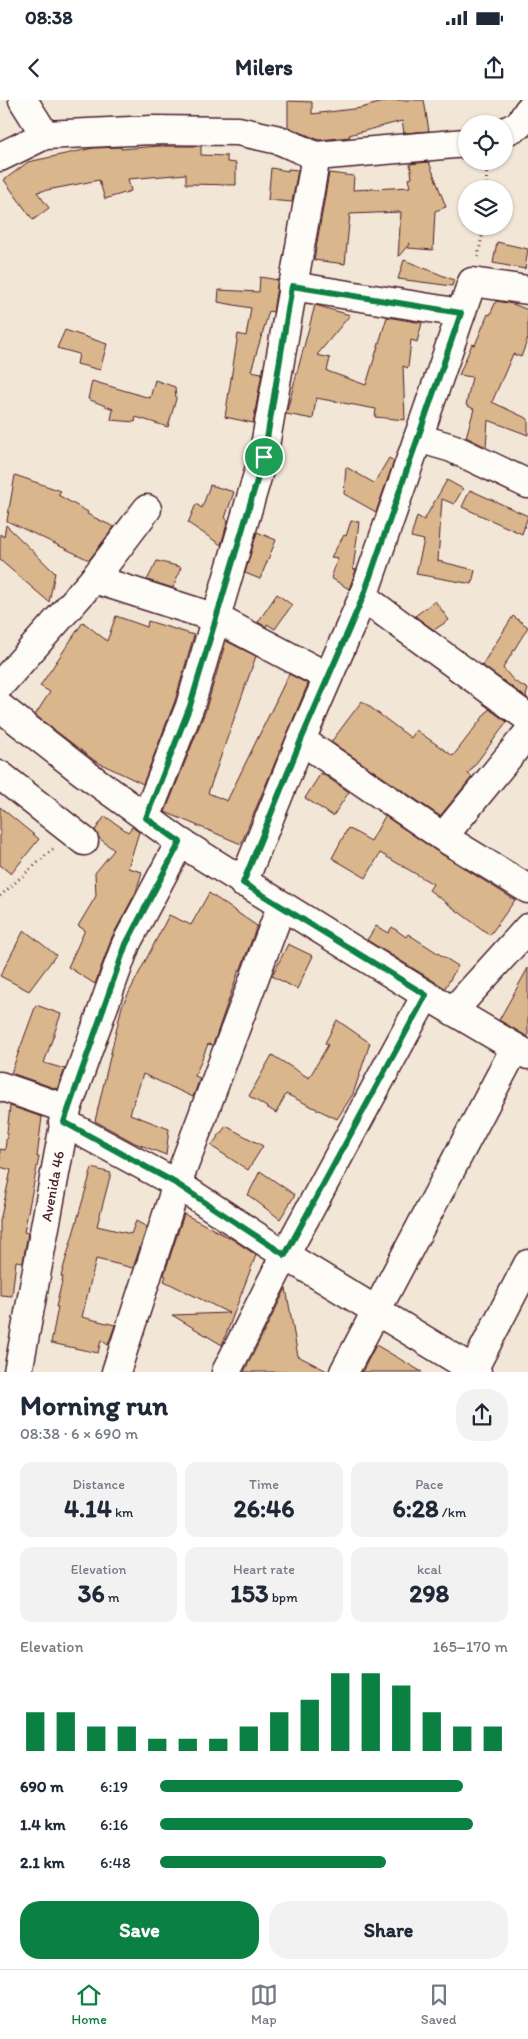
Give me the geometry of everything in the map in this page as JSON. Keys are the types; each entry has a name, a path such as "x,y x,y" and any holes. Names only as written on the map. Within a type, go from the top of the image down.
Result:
{"street":[{"path":"23,100 45,135"},
{"path":"513,128 518,125 528,111"},
{"path":"0,157 45,135 152,130 238,131 280,140 316,156 458,144"},
{"path":"146,818 190,706 264,457 292,286 316,156"},
{"path":"243,883 301,740 363,597 472,282 528,290"},
{"path":"292,286 461,313"},
{"path":"418,438 452,448 528,484"},
{"path":"0,685 94,579 147,509"},
{"path":"94,579 216,618 328,677"},
{"path":"363,597 528,718"},
{"path":"0,707 180,842 281,907 522,1051 376,1310 344,1372"},
{"path":"443,837 528,733"},
{"path":"301,740 443,837 528,889"},
{"path":"0,775 78,836"},
{"name":"Avenida 46","path":"18,1372 65,1115 126,944 180,842"},
{"path":"116,1372 177,1184 281,907"},
{"path":"453,1011 528,928"},
{"path":"226,1372 285,1255 426,995"},
{"path":"0,1086 65,1115 177,1184 285,1255 474,1371 528,1264"}],"path":[{"path":"472,282 482,235"},
{"path":"0,896 78,836"}],"building":[{"path":"390,100 424,100 429,131 404,133 402,121 349,135 350,137 319,140 288,127 288,101 312,102 312,114 361,108"},
{"path":"159,146 201,146 201,155 227,156 227,162 236,163 236,185 186,184 186,174 128,179 131,191 105,199 99,180 37,192 49,208 33,220 4,180 28,162 93,148 121,147 121,149"},
{"path":"429,162 446,207 435,211 433,250 408,248 410,243 398,257 401,212 350,214 345,264 314,260 329,173 354,176 353,190 410,187 408,179 412,178 410,164"},
{"path":"271,168 288,171 288,169 298,170 292,202 268,200"},
{"path":"497,242 528,249 525,269 493,263"},
{"path":"404,260 454,280 452,286 398,279"},
{"path":"260,277 278,280 273,312 269,311 251,371 262,373 253,423 225,417 238,334 246,336 251,308 218,302 219,290 259,292"},
{"path":"496,301 513,304 528,310 528,338 521,357 513,354 492,402 528,419 528,435 488,420 486,447 466,437 474,409 466,405 472,377 459,375 472,344 475,345 488,314 490,315"},
{"path":"315,305 350,315 317,355 330,358 327,371 366,385 387,317 422,323 417,342 411,340 408,368 403,366 405,420 375,417 376,409 316,398 313,419 286,414"},
{"path":"65,330 107,344 100,370 77,364 79,354 57,348"},
{"path":"155,380 175,387 176,399 168,427 136,417 135,422 111,420 113,409 88,399 92,381 150,398"},
{"path":"389,458 394,461 376,512 344,494 346,467 374,483"},
{"path":"15,475 61,491 58,495 88,512 87,514 114,527 89,560 7,521"},
{"path":"447,480 463,489 454,504 442,499 438,561 475,570 472,584 416,574 424,540 411,537 417,516 424,520"},
{"path":"210,485 234,492 225,518 228,520 221,545 188,523 196,504 202,508"},
{"path":"470,490 528,516 522,534 462,507"},
{"path":"351,521 359,522 353,569 356,570 349,589 331,578 338,558 331,557 344,535 346,536"},
{"path":"6,525 55,573 49,602 0,560 0,534 4,537"},
{"path":"257,532 276,540 260,579 245,573"},
{"path":"157,561 181,567 173,588 147,580"},
{"path":"277,594 292,605 275,629 267,624 266,627 258,622"},
{"path":"435,601 449,620 434,630 415,616"},
{"path":"116,616 147,627 148,621 194,635 175,701 143,784 95,761 35,715 50,692 40,686 83,622 107,641"},
{"path":"513,616 528,627 503,668 514,681 528,689 526,696 528,699 482,665"},
{"path":"226,641 256,656 208,793 227,801 289,674 308,684 241,844 165,812 205,712"},
{"path":"362,701 411,738 416,730 453,756 489,709 507,722 468,774 472,777 440,816 331,742"},
{"path":"321,773 349,792 333,816 305,798"},
{"path":"0,807 39,839 11,874 0,865"},
{"path":"105,816 128,832 132,827 139,832 128,868 142,872 136,892 112,937 95,984 68,967 85,930 78,926 96,896 95,873 114,850 99,838 95,830"},
{"path":"385,816 515,900 490,935 429,890 433,884 380,853 366,878 332,858 348,828 371,841"},
{"path":"209,893 257,926 239,970 213,1045 208,1044 195,1076 200,1078 193,1097 143,1074 130,1114 169,1129 166,1155 135,1143 95,1121 122,1006 169,915 191,925"},
{"path":"376,926 388,933 392,927 406,937 408,934 458,966 445,988 367,940"},
{"path":"24,930 56,955 29,991 0,976"},
{"path":"288,944 313,956 297,989 272,976"},
{"path":"528,968 528,1037 499,1020"},
{"path":"36,1005 61,1014 44,1063 65,1069 57,1089 11,1073"},
{"path":"337,1020 370,1043 353,1094 337,1119 286,1094 276,1113 249,1096 272,1055 309,1078 328,1045 325,1043"},
{"path":"10,1106 42,1117 37,1157 39,1157 24,1232 28,1233 23,1262 16,1261 12,1296 0,1295 0,1221 11,1170 0,1167 0,1149 5,1150"},
{"path":"226,1126 263,1146 248,1170 211,1146"},
{"path":"92,1168 111,1173 97,1226 131,1234 136,1221 147,1227 133,1268 96,1259 82,1317 115,1325 108,1345 101,1340 98,1353 51,1343 58,1307 56,1307 63,1277 61,1276"},
{"path":"260,1171 295,1195 280,1219 248,1195"},
{"path":"184,1214 232,1239 256,1255 222,1345 172,1315 229,1313 164,1281 166,1276 164,1275"},
{"path":"286,1288 298,1356 329,1372 244,1372"},
{"path":"376,1345 422,1372 362,1372"}],"route":[{"path":"292,286 461,313 363,597 301,740 243,883 426,995 285,1255 177,1184 64,1122 126,944 180,842 146,818 190,706 264,457 292,286"}]}
